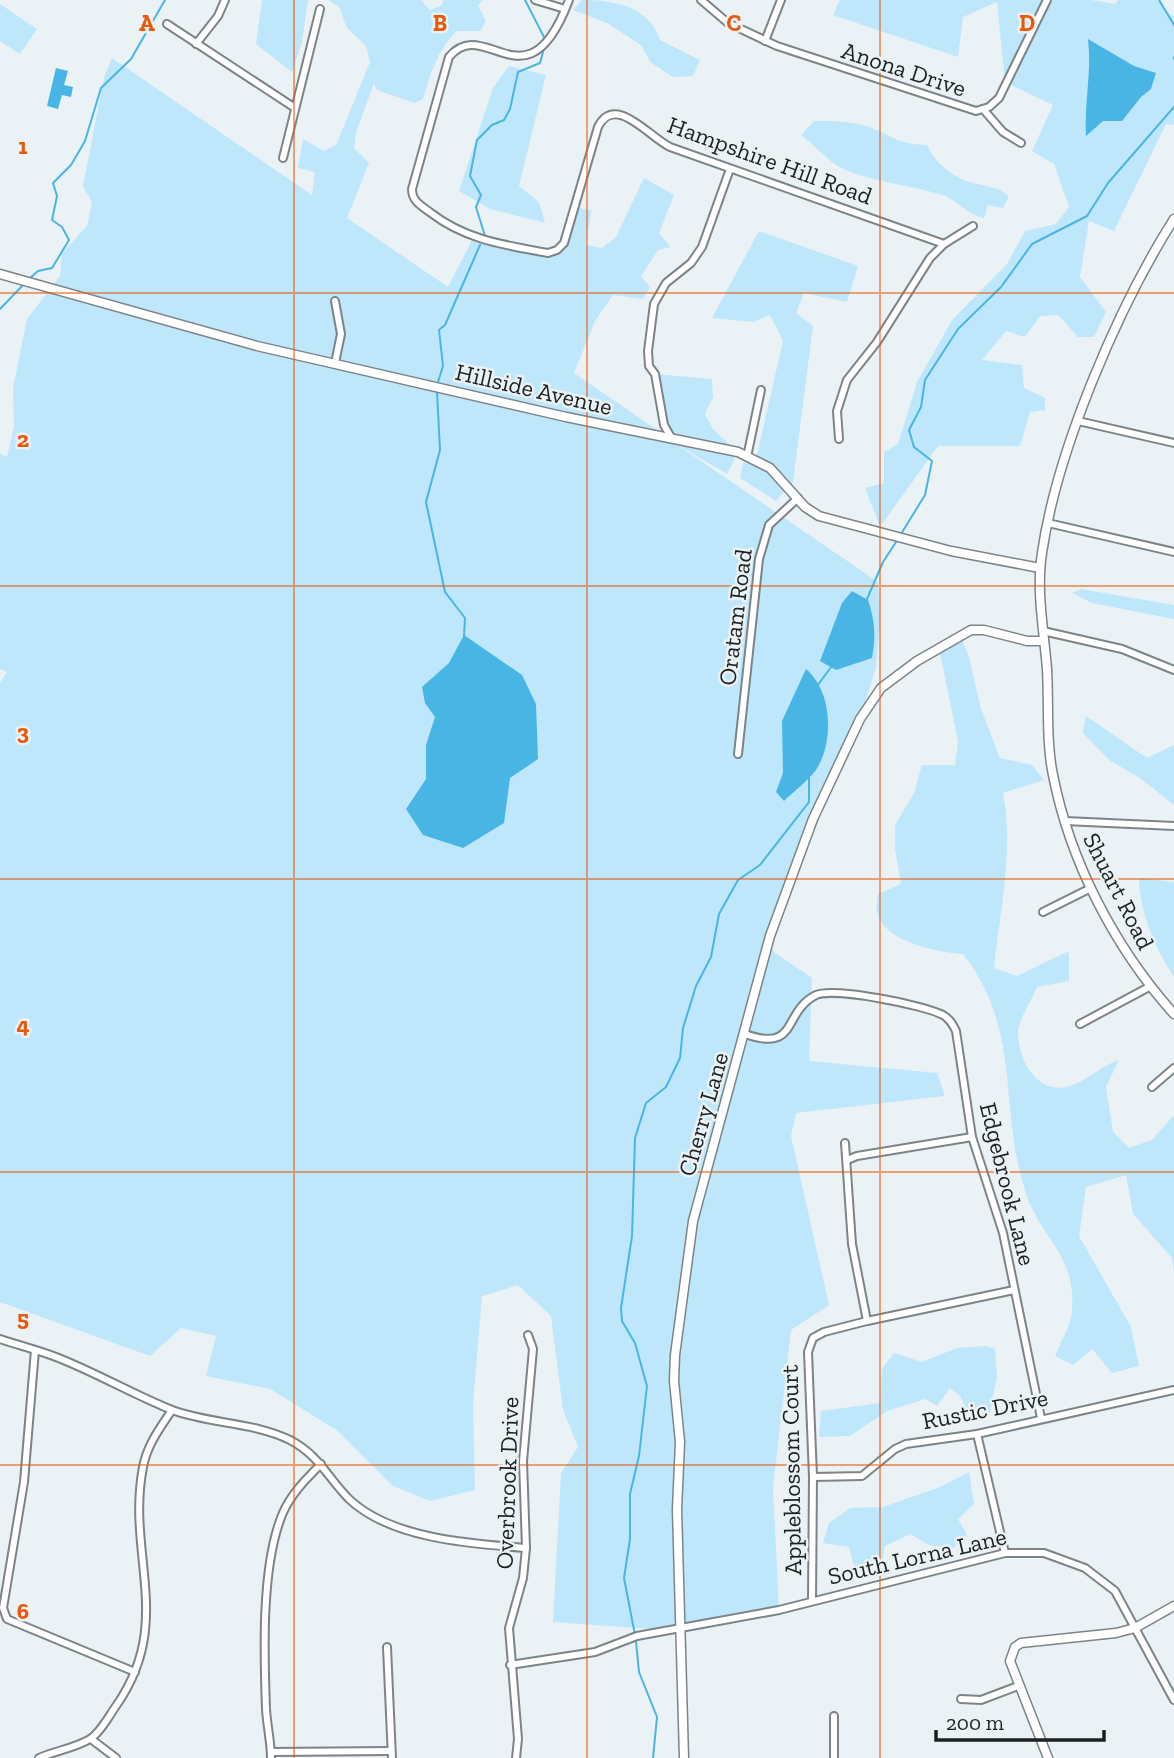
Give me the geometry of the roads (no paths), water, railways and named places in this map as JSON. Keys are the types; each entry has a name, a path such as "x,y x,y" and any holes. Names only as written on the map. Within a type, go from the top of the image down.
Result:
{"street":[{"path":"196,44 218,16 225,0"},
{"path":"535,0 565,9"},
{"name":"Hampshire Hill Road","path":"569,0 554,35 537,52 516,55 474,44 457,48 449,57 412,190 415,201 444,224 473,238 548,253 557,250 564,243 598,127 604,118 613,113 628,117 650,136 670,147 944,244"},
{"name":"Anona Drive","path":"701,0 728,23 765,41 963,109 983,109 999,98 1046,0"},
{"path":"765,41 781,0"},
{"path":"283,158 320,9"},
{"path":"167,24 295,108"},
{"path":"983,109 1003,132 1021,143"},
{"path":"674,441 664,425 655,374 649,366 648,351 654,304 666,283 691,263 702,247 730,169"},
{"name":"Shuart Road","path":"1174,219 1147,265 1078,421 1048,523 1040,568 1052,773 1070,843 1091,888 1149,986 1174,1014"},
{"path":"839,439 837,411 847,380 877,342 917,275 944,244 974,226"},
{"name":"Hillside Avenue","path":"0,274 33,281 257,346 674,441 738,452 770,468 797,498 820,516 951,551 1040,568"},
{"path":"335,300 341,334 335,363"},
{"path":"747,457 761,390"},
{"path":"1078,421 1174,443"},
{"name":"Oratam Road","path":"738,754 759,559 769,526 797,498"},
{"path":"1048,523 1174,552"},
{"name":"Cherry Lane","path":"684,1758 678,1631 677,1509 680,1442 674,1381 687,1249 769,936 813,819 860,719 881,688 895,675 960,635 980,630 1027,641 1044,640"},
{"path":"1043,631 1101,643 1174,670"},
{"path":"1065,821 1174,826"},
{"path":"1043,912 1091,888"},
{"path":"1080,1024 1149,986"},
{"name":"Edgebrook Lane","path":"745,1034 761,1040 775,1039 789,1030 808,1001 817,995 828,993 870,998 944,1016 956,1031 972,1137 1003,1233 1041,1418"},
{"path":"1152,1087 1174,1068"},
{"path":"847,1160 857,1156 972,1137"},
{"path":"845,1143 852,1244 867,1321"},
{"name":"Appleblossom Court","path":"812,1600 813,1477 809,1345 813,1338 824,1332 867,1321 1014,1290"},
{"name":"Overbrook Drive","path":"516,1758 518,1739 509,1628 523,1578 526,1548 523,1461 533,1349 528,1335"},
{"path":"0,1339 35,1350 172,1410 282,1436 304,1448 351,1500 389,1522 430,1536 461,1542 526,1548"},
{"path":"35,1350 24,1482 3,1608 7,1619 135,1672"},
{"name":"Rustic Drive","path":"813,1477 862,1476 895,1449 906,1444 976,1434 1174,1390"},
{"path":"39,1758 91,1739 127,1691 135,1672 143,1651 149,1603 143,1561 141,1485 147,1452 172,1410"},
{"path":"976,1434 1004,1553"},
{"path":"321,1464 292,1497 282,1514 274,1540 267,1609 266,1667 271,1755 392,1754 387,1647"},
{"name":"South Lorna Lane","path":"510,1665 579,1656 637,1636 678,1631 1004,1553 1044,1553 1085,1568 1115,1591 1174,1700"},
{"path":"1048,1758 1044,1740 1018,1686 1010,1661 1015,1647 1021,1643 1097,1636 1135,1628 1174,1606"},
{"path":"961,1699 981,1700 1018,1686"},
{"path":"834,1716 834,1758"},
{"path":"91,1739 116,1758"}],"water":[{"path":"1088,39 1134,66 1156,73 1151,89 1122,121 1103,121 1086,136 1089,63"},
{"path":"56,68 68,71 64,85 73,87 71,97 62,95 58,109 47,106"},
{"path":"852,591 868,600 874,629 872,658 836,670 820,661 842,603"},
{"path":"464,635 522,675 536,704 538,759 510,778 504,823 463,848 423,835 406,809 426,779 426,745 435,717 425,703 422,687 449,663"},
{"path":"806,669 815,679 826,704 826,746 816,770 784,801 776,792 783,773 782,721"}],"waterway":[{"path":"30,278 38,271 52,268 69,240 62,227 52,220 57,196 53,183 71,165 85,141 101,88 131,59 165,0"},
{"path":"525,0 545,39"},
{"path":"1159,0 1174,25"},
{"path":"485,236 476,207 481,195 470,176 477,140 492,125 504,120 510,109 518,72 540,63 543,52"},
{"path":"901,534 925,495 932,461 914,447 909,430 921,407 925,380 958,329 1001,287 1032,244 1087,216 1108,183 1174,107"},
{"path":"438,382 443,366 439,330 445,325 480,245"},
{"path":"0,309 24,284"},
{"path":"437,392 440,450 426,502 445,592 465,618 464,636"},
{"path":"867,599 883,562 898,539"},
{"path":"817,686 832,666"},
{"path":"635,1635 624,1578 630,1539 630,1494 639,1456 647,1386 635,1343 622,1321 621,1308 632,1236 635,1138 646,1103 666,1087 680,1058 683,1028 696,986 711,957 719,914 738,880 760,865 809,802 809,777"},
{"path":"636,1641 639,1672 657,1717 653,1758"}]}
